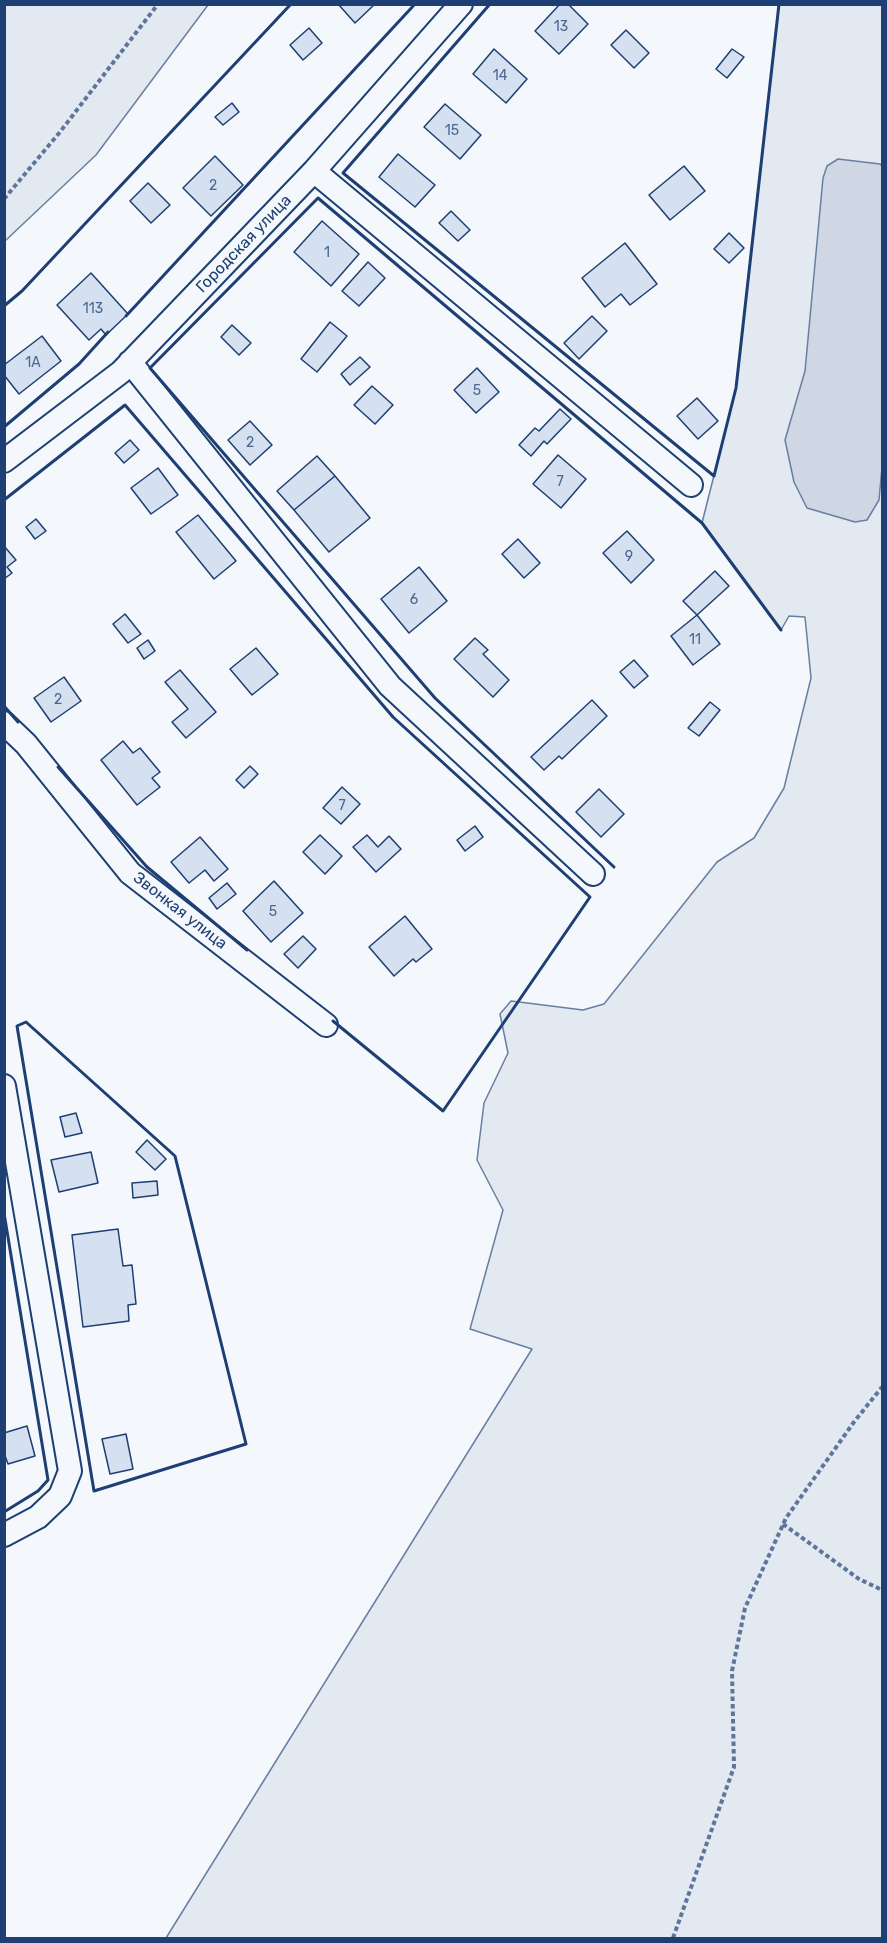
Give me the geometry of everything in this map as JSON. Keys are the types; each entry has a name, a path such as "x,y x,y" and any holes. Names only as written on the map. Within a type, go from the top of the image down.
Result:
{"street":[{"name":"Городская улица","path":"4,461 121,372 314,171 461,4"},
{"path":"314,171 691,486"},
{"path":"130,362 390,686 593,874"},
{"name":"Звонкая улица","path":"4,723 26,744 130,873 326,1026"},
{"path":"4,1086 70,1471 60,1496 38,1516 4,1535"}],"path":[{"path":"4,200 60,132 158,4"},
{"path":"673,1938 734,1767 732,1671 745,1608 783,1524 854,1422 882,1387"},
{"path":"783,1524 859,1579 882,1590"}],"shaded area":[{"path":"5,4 208,5 96,155 5,241"},
{"path":"779,5 882,5 882,1938 166,1938 532,1349 470,1329 503,1210 477,1160 484,1103 508,1053 500,1014 511,1001 583,1010 604,1004 717,862 754,838 784,788 811,678 805,617 789,616 781,630 702,523 736,388"},
{"path":"838,159 882,166 882,467 879,500 867,520 855,522 807,508 794,482 785,440 805,371 823,178 827,166"}],"building":[{"path":"338,4 375,4 355,23"},
{"path":"560,4 568,4 588,24 559,54 535,31"},
{"path":"309,28 322,43 303,60 290,45"},
{"path":"626,30 649,53 634,68 611,45"},
{"path":"494,49 527,79 506,103 473,74"},
{"path":"732,49 744,57 727,78 716,69"},
{"path":"232,103 239,112 223,125 215,117"},
{"path":"445,104 481,135 460,159 424,127"},
{"path":"398,154 435,185 415,207 379,177"},
{"path":"215,156 243,185 211,216 183,188"},
{"path":"684,166 705,191 670,220 649,195"},
{"path":"148,183 170,205 151,223 130,201"},
{"path":"451,211 470,230 458,241 439,223"},
{"path":"322,221 359,254 331,286 294,252"},
{"path":"729,233 744,248 729,263 714,249"},
{"path":"625,243 657,284 630,305 621,294 605,307 582,278"},
{"path":"368,262 385,278 359,306 342,291"},
{"path":"91,273 128,314 106,335 101,329 89,340 57,305"},
{"path":"592,316 607,331 579,359 564,343"},
{"path":"330,322 347,336 317,372 301,359"},
{"path":"232,325 251,343 239,355 221,337"},
{"path":"42,336 61,361 19,394 4,375 4,365"},
{"path":"360,357 370,367 350,385 341,374"},
{"path":"477,368 499,392 476,413 454,390"},
{"path":"372,386 393,405 375,424 354,405"},
{"path":"697,398 718,421 698,439 677,416"},
{"path":"560,409 571,419 547,444 544,441 531,456 519,445 535,428 539,431"},
{"path":"250,421 272,445 250,465 228,440"},
{"path":"130,440 139,450 124,463 115,453"},
{"path":"558,455 586,479 561,508 533,484"},
{"path":"317,456 335,476 294,510 277,491"},
{"path":"158,468 178,495 151,514 131,488"},
{"path":"335,476 370,518 329,552 294,510"},
{"path":"198,515 236,561 214,579 176,532"},
{"path":"36,519 46,531 35,539 26,527"},
{"path":"627,531 654,560 631,583 603,553"},
{"path":"518,539 540,563 524,578 502,554"},
{"path":"4,546 16,560 7,567 12,573 4,579"},
{"path":"419,567 447,601 409,633 381,599"},
{"path":"715,571 729,586 697,615 683,601"},
{"path":"125,614 141,634 128,643 113,624"},
{"path":"697,615 720,644 693,665 671,636"},
{"path":"475,638 488,650 483,654 509,680 493,697 454,659"},
{"path":"148,640 155,651 144,659 137,648"},
{"path":"256,648 278,674 252,695 230,669"},
{"path":"634,660 648,676 634,688 620,672"},
{"path":"180,670 216,712 186,738 172,722 188,709 165,682"},
{"path":"64,677 81,701 51,722 34,698"},
{"path":"592,700 607,716 562,759 559,756 544,770 531,757"},
{"path":"710,702 720,710 699,736 688,728"},
{"path":"123,741 133,753 140,748 160,772 152,778 160,787 137,805 101,760"},
{"path":"250,766 258,774 244,788 236,780"},
{"path":"342,787 360,804 341,824 323,808"},
{"path":"599,789 624,814 601,837 576,812"},
{"path":"475,826 483,837 465,851 457,840"},
{"path":"320,835 342,856 325,874 303,852"},
{"path":"367,835 378,847 389,836 401,849 376,872 353,847"},
{"path":"200,837 228,869 214,881 205,870 189,883 171,862"},
{"path":"274,881 303,913 271,942 243,911"},
{"path":"227,883 236,894 217,909 209,898"},
{"path":"405,916 432,949 416,962 413,959 394,976 369,947"},
{"path":"303,936 316,949 298,968 284,954"},
{"path":"76,1113 82,1133 65,1137 60,1117"},
{"path":"147,1140 166,1159 155,1170 136,1152"},
{"path":"91,1152 98,1183 59,1192 51,1160"},
{"path":"157,1181 158,1195 133,1198 132,1183"},
{"path":"118,1229 123,1266 132,1265 136,1304 128,1305 129,1321 83,1327 72,1235"},
{"path":"27,1426 35,1456 8,1464 4,1453 4,1433"},
{"path":"126,1434 133,1469 110,1474 102,1439"}],"wall":[{"path":"4,306 22,291 291,4"},
{"path":"126,316 415,4"},
{"path":"490,4 343,173 714,476 736,388 779,4"},
{"path":"614,867 435,698 150,368 318,198 702,523 781,630"},
{"path":"4,427 79,364 108,332"},
{"path":"4,500 125,405 393,717 590,897 443,1111 333,1021"},
{"path":"4,706 18,722"},
{"path":"58,767 147,867 247,950"},
{"path":"26,1022 175,1156 246,1444 94,1491 17,1026 26,1022"},
{"path":"4,1213 48,1480 38,1491 4,1512"}]}
